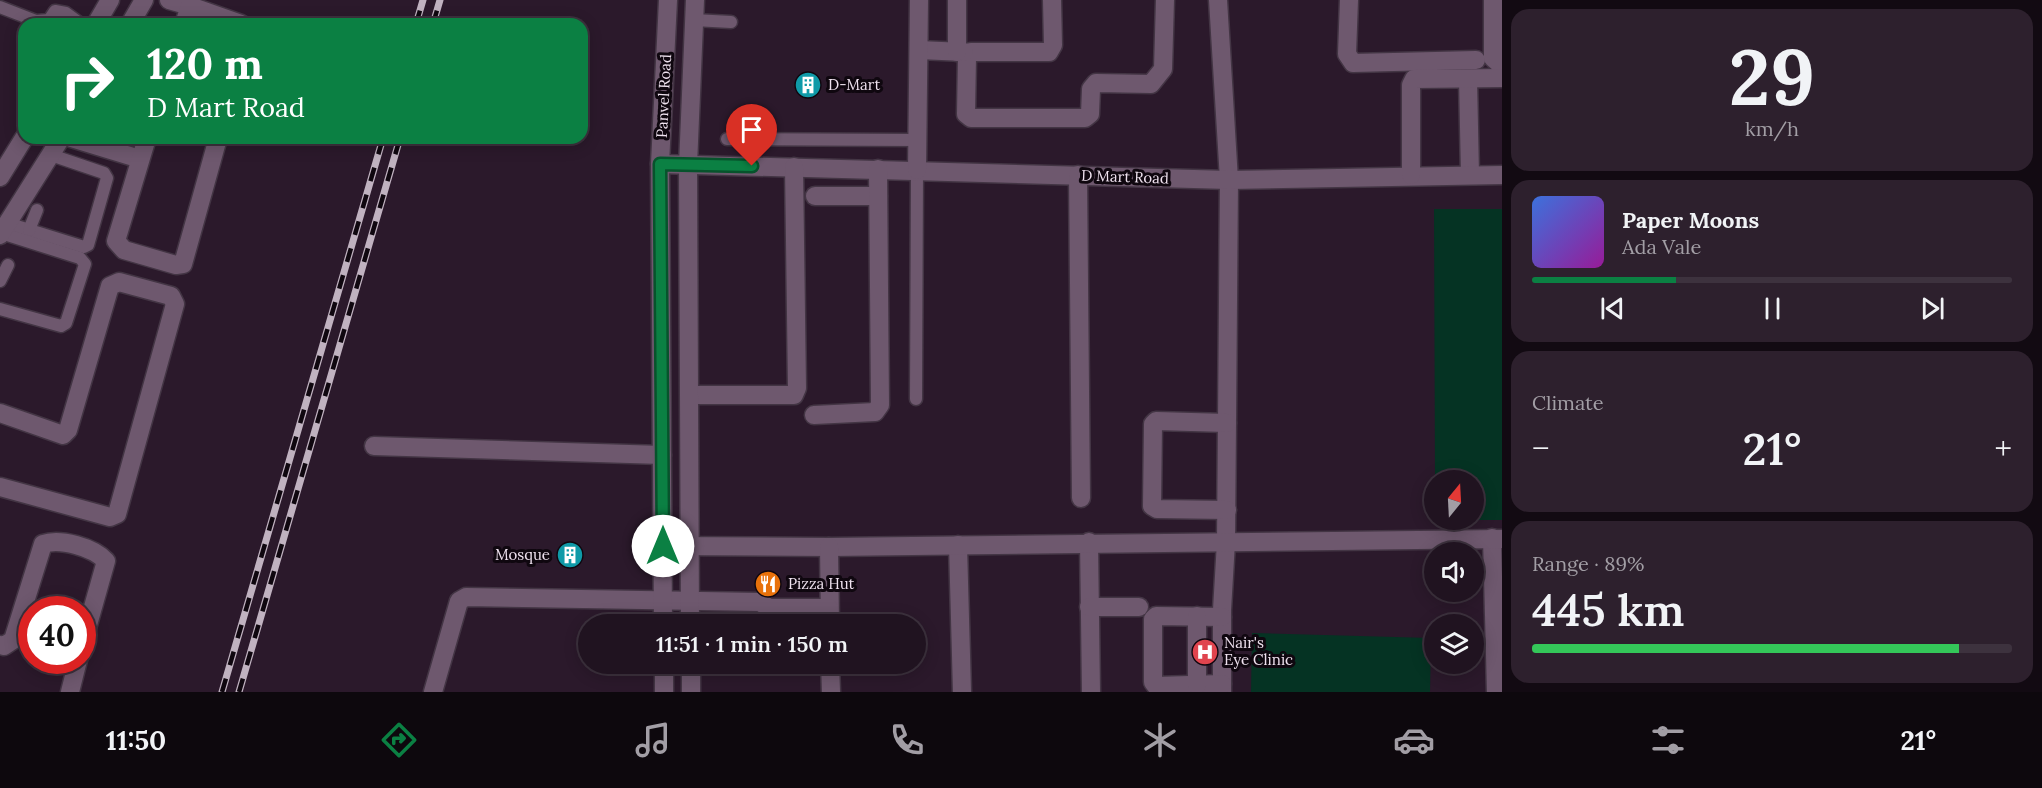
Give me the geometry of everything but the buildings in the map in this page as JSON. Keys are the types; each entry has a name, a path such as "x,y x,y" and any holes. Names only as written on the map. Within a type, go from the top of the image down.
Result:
{"street":[{"path":"100,18 110,0"},
{"path":"134,18 144,0"},
{"path":"170,0 224,18"},
{"name":"Panvel Road","path":"663,614 660,164 668,0"},
{"name":"Panvel Road","path":"690,614 688,165 695,0"},
{"path":"917,170 919,0"},
{"path":"919,50 961,52 957,0"},
{"path":"1052,0 1053,45 1049,52 970,52 967,57 966,114 971,118 1085,118 1090,114 1091,89 1096,83 1151,84 1163,69 1165,0"},
{"path":"1218,0 1229,180 1227,542 1222,622 1222,688 1197,685 1156,686 1153,682 1153,619 1156,616 1222,622"},
{"path":"1348,0 1347,54 1353,63 1478,54 1481,0"},
{"path":"1492,0 1493,58 1502,66"},
{"path":"186,18 190,6"},
{"path":"1411,175 1410,85 1414,79 1502,78"},
{"path":"1468,79 1470,175"},
{"path":"0,177 20,144"},
{"path":"3,230 58,144"},
{"path":"91,144 140,159"},
{"path":"145,144 116,242 124,250 176,265 183,264 216,144"},
{"name":"D Mart Road","path":"660,164 1229,180 1502,175"},
{"path":"690,394 794,395 797,388 794,167"},
{"path":"814,415 875,412 880,405 878,169"},
{"path":"1078,175 1081,498"},
{"path":"816,196 878,196"},
{"path":"0,413 63,435 68,430 110,286 119,282 171,296 175,304 117,514 110,517 0,487"},
{"path":"1227,423 1156,421 1153,424 1152,506 1157,509 1227,510"},
{"path":"374,446 662,455"},
{"path":"663,546 690,548 829,547 1497,538 1496,692"},
{"path":"27,596 43,544 54,540 99,553 106,561 96,596"},
{"path":"1089,542 1091,692"},
{"path":"958,545 962,692"},
{"path":"829,547 830,614"},
{"path":"433,692 459,601 466,597 760,602 770,608 815,614"},
{"path":"1089,607 1139,607"},
{"path":"1197,621 1197,685"},
{"path":"0,645 4,646 13,640 18,624"},
{"path":"70,692 74,674"},
{"path":"664,674 664,692"},
{"path":"691,674 691,692"},
{"path":"830,674 831,692"}],"lane":[{"path":"0,7 28,18"},
{"path":"50,18 55,11 66,13 73,18"},
{"path":"694,20 731,22"},
{"path":"727,139 917,140"},
{"path":"3,230 29,230 84,247 88,245 107,178 104,173 51,155"},
{"path":"916,399 917,170"},
{"path":"29,230 37,210"},
{"path":"0,309 61,326 66,323 85,264 80,258 3,230"},
{"path":"0,281 8,265"}],"green space":[{"path":"1434,209 1502,209 1502,520 1484,520 1484,470 1435,470"},
{"path":"1252,633 1424,638 1424,674 1430,674 1430,692 1251,692"}],"railway":[{"path":"418,18 423,0"},
{"path":"435,18 440,0"},
{"path":"222,692 381,144"},
{"path":"239,692 398,144"}],"place":[{"name":"D-Mart","path":"808,85"},
{"name":"Mosque","path":"570,555"},
{"name":"Pizza Hut","path":"768,584"},
{"name":"Nair's Eye Clinic","path":"1205,652"}],"route":[{"path":"663,546 660,164 752,166"}]}
